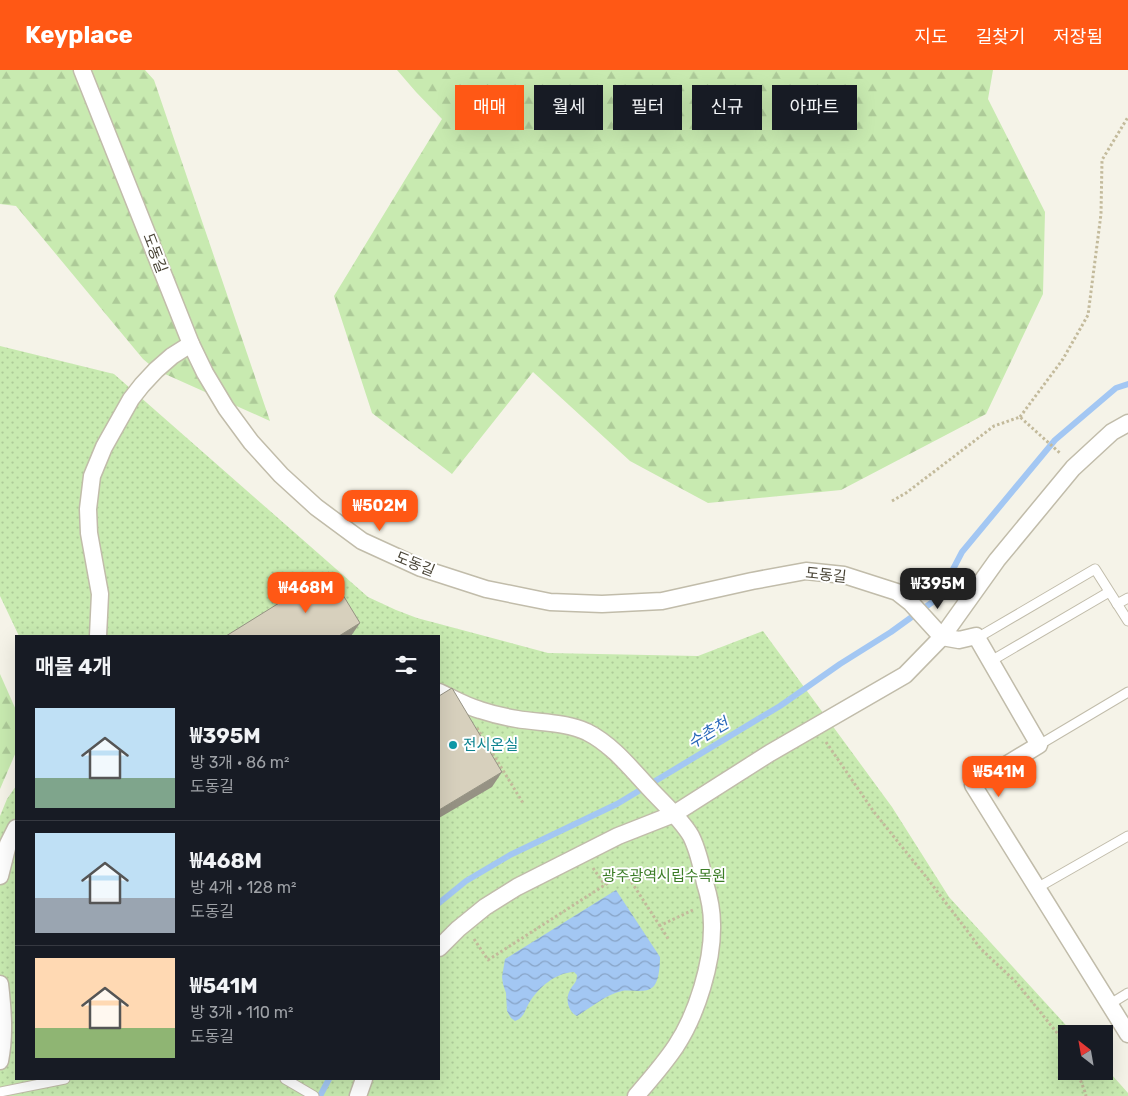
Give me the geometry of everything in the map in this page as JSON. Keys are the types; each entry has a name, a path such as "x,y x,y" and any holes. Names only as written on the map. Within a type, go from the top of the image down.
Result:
{"street":[{"name":"도동길","path":"82,70 204,373 250,442 281,475 316,507 362,541 421,568 486,589 550,602 602,604 662,601 752,580 806,571 844,575 897,592 911,603 942,637"},
{"path":"98,635 100,594 89,533 88,509 92,476 104,447 131,399 156,370 172,356 191,344"},
{"path":"440,947 485,907 517,887 618,836 674,814 770,754 906,675 942,637 996,560 1074,468 1112,432 1128,423"},
{"path":"942,637 959,640 976,636 1039,745 973,785 1128,1034"},
{"path":"440,692 479,710 518,719 559,724 580,729 604,742 680,820 691,836 710,901 712,923 704,981 698,1001 677,1045 636,1096"},
{"path":"0,876 8,844 15,830"},
{"path":"0,984 3,1033 0,1061"},
{"path":"358,1096 364,1080"}],"lane":[{"path":"976,636 984,634 1095,569 1128,621"},
{"path":"991,661 1109,592"},
{"path":"1117,604 1128,598"},
{"path":"1039,745 1128,692"},
{"path":"1037,888 1128,836"},
{"path":"1110,1004 1128,993"},
{"path":"0,1092 60,1080"},
{"path":"288,1080 314,1096"}],"path":[{"path":"892,501 906,493 994,426 1020,417 1063,359 1088,315 1101,214 1102,160 1128,117"},
{"path":"1020,417 1066,458"},
{"path":"476,727 523,803"},
{"path":"814,728 829,746 874,812 981,949 1016,982 1058,1034"},
{"path":"464,924 488,960 625,872 669,940"},
{"path":"659,926 710,901"},
{"path":"1080,1080 1086,1096"}],"green space":[{"path":"0,70 145,70 154,80 270,421 156,370 143,359 16,206 0,204"},
{"path":"397,70 993,70 988,99 1045,212 1043,294 986,414 841,490 708,503 630,461 533,372 452,474 372,413 334,296 442,119"},
{"name":"광주광역시립수목원","path":"0,346 114,374 368,597 417,618 548,653 698,656 763,631 892,807 949,897 1066,1025 1058,1025 1058,1080 1113,1080 1113,1076 1128,1093 1128,1096 0,1096 0,816 7,799 15,787 15,1080 440,1080 440,635 19,635 0,596"},
{"path":"0,674 15,708 15,754 0,789"}],"water":[{"path":"616,890 660,957 659,973 655,985 646,990 616,993 604,998 577,1016 571,1012 568,994 576,982 577,975 574,972 567,973 554,978 543,986 533,997 520,1018 515,1021 511,1018 507,1011 506,993 502,977 505,959"}],"building":[{"path":"329,572 360,623 341,635 228,635"},
{"name":"전시온실","path":"452,688 502,772 440,809 440,695"}],"waterway":[{"name":"수촌천","path":"440,902 466,881 510,855 617,804 780,706 840,664 891,632 938,598 962,552 1055,440 1116,388 1128,384"},
{"name":"수촌천","path":"320,1096 328,1080"}],"place":[{"name":"전시온실","path":"453,745"}]}
